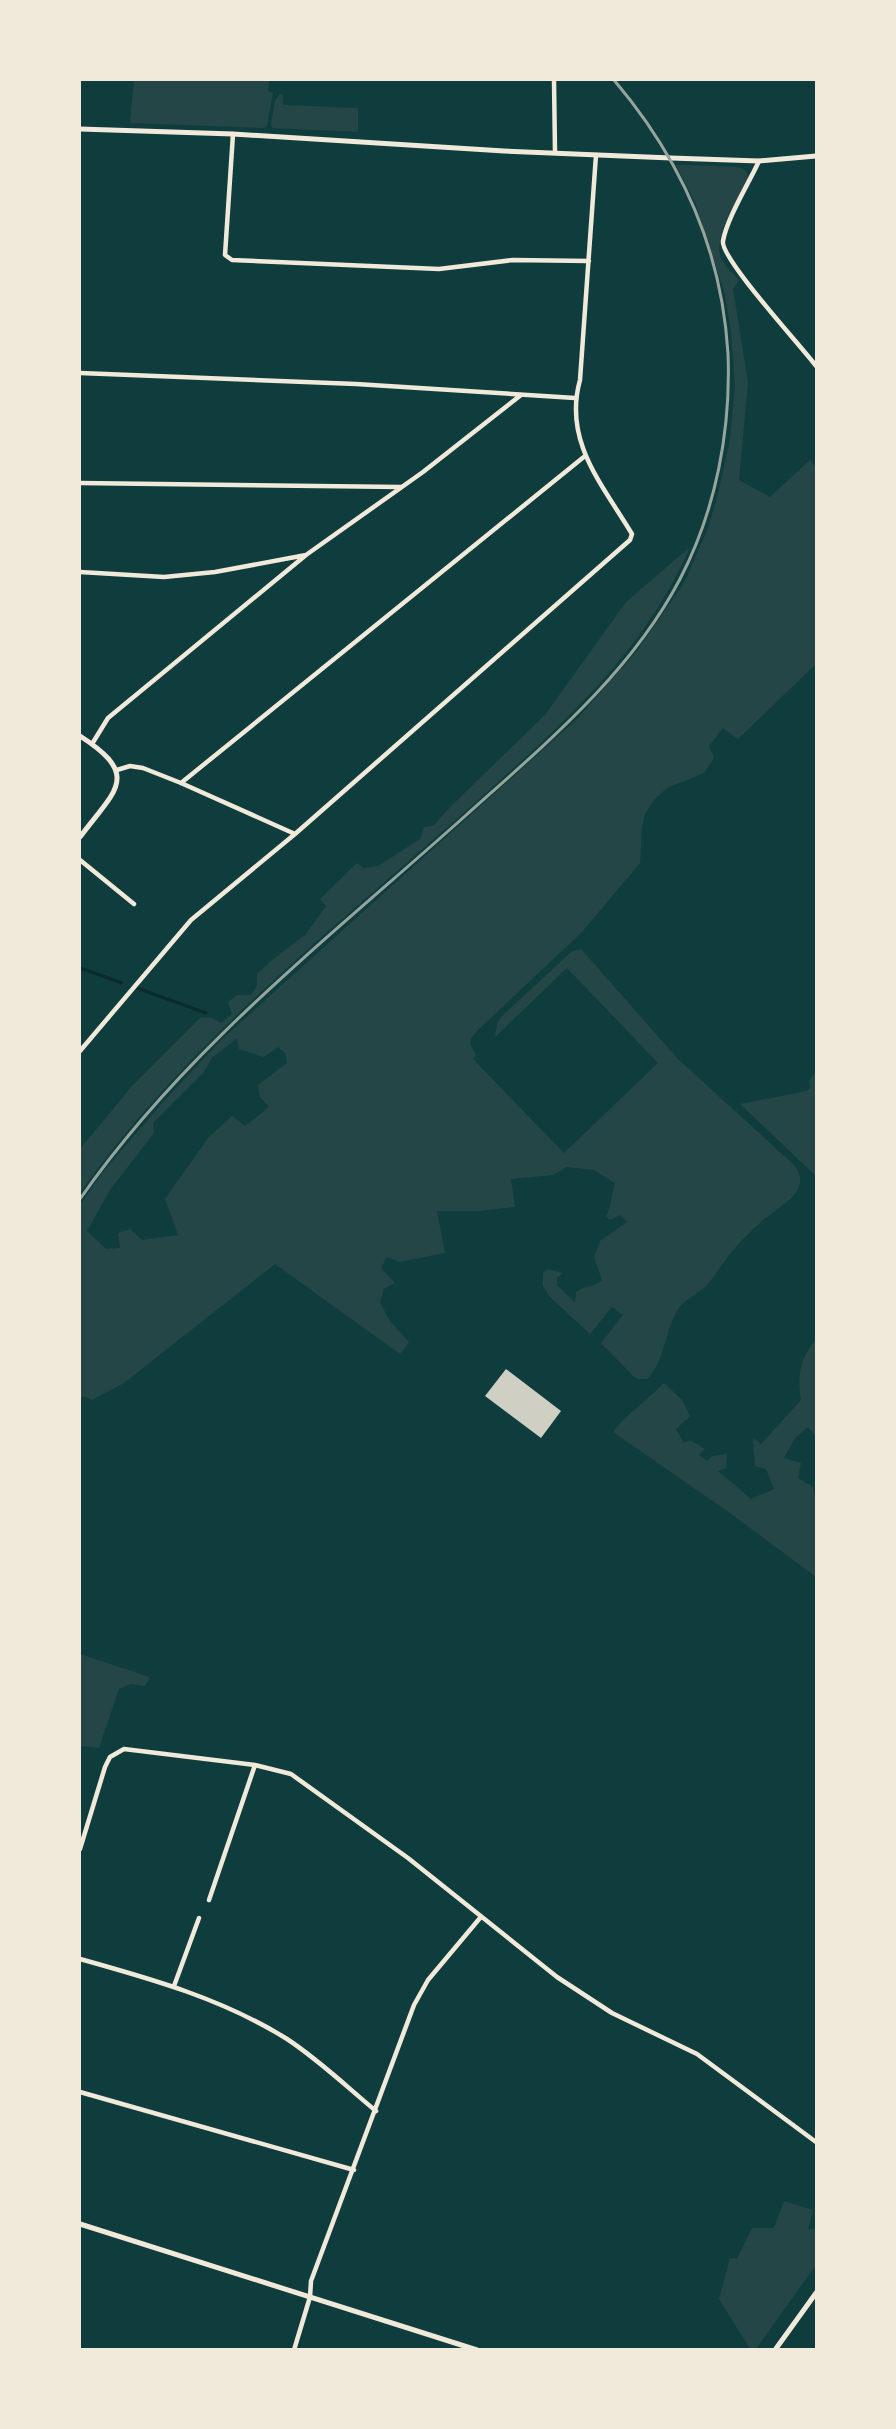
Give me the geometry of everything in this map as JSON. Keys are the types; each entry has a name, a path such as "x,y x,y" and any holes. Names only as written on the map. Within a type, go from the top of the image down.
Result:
{"street":[{"path":"554,80 555,152"},
{"path":"80,129 233,134 759,161 816,156"},
{"path":"233,134 225,255 232,260 440,269 513,260 589,261"},
{"path":"80,1051 191,920 295,834 630,540 632,534 585,456 577,431 575,398 580,380 596,154"},
{"path":"759,161 733,216 723,240 723,246 735,268 816,366"},
{"path":"80,373 356,384 575,398"},
{"path":"92,744 108,718 306,555 423,472 521,395"},
{"path":"181,783 585,456"},
{"path":"80,483 401,487"},
{"path":"80,572 164,577 215,572 306,555"},
{"path":"80,736 106,756 117,770 118,778 115,789 80,837"},
{"path":"117,770 130,766 143,768 295,834"},
{"path":"80,860 134,904"},
{"path":"80,1849 105,1767 110,1757 124,1749 255,1765 291,1774 408,1858 480,1918 557,1977 612,2013 697,2054 816,2142"},
{"path":"209,1900 255,1765"},
{"path":"174,1986 199,1918"},
{"path":"294,2349 310,2297 311,2282 414,2005 428,1980 480,1918"},
{"path":"80,1959 174,1986 239,2012 289,2040 376,2111"},
{"path":"80,2092 354,2170"},
{"path":"80,2224 477,2349"},
{"path":"775,2349 816,2293"}],"shaded area":[{"path":"134,80 269,80 268,91 273,93 267,125 264,128 130,123"},
{"path":"280,94 283,94 283,105 358,108 358,132 273,128 271,125 275,101"},
{"path":"676,165 738,167 747,173 748,180 723,229 719,250 727,267 739,280 733,289 748,383 739,480 770,497 810,460 816,467 816,664 738,739 723,728 709,746 714,758 704,773 667,788 654,800 645,814 642,827 640,863 582,932 480,1028 471,1038 470,1044 476,1055 473,1059 564,1153 658,1063 567,968 495,1037 497,1024 501,1017 571,952 581,949 678,1059 793,1164 799,1174 800,1182 797,1190 785,1204 748,1235 704,1288 679,1308 670,1325 657,1364 647,1379 638,1379 633,1376 601,1343 623,1315 612,1307 590,1334 550,1297 543,1286 543,1273 548,1269 563,1273 557,1278 557,1285 575,1303 576,1292 602,1280 594,1257 600,1241 627,1222 620,1215 610,1220 606,1216 615,1183 594,1170 567,1167 553,1175 511,1179 515,1207 479,1211 437,1211 445,1253 399,1262 387,1257 381,1268 395,1283 384,1289 380,1302 389,1320 409,1342 400,1354 275,1264 124,1383 92,1400 84,1396 80,1399 80,1205 102,1173 220,1041 577,719 637,651 684,583 707,531 718,494 730,439 735,386 731,331 724,291 695,202","holes":["237,1038 239,1049 264,1057 278,1047 285,1053 287,1063 258,1085 260,1097 269,1107 245,1126 232,1116 208,1138 165,1199 178,1235 142,1240 130,1229 118,1233 120,1248 106,1249 87,1231 110,1190 154,1133 153,1123 204,1072 212,1058"]},
{"path":"690,547 670,587 646,625 590,694 526,757 258,994 163,1090 80,1193 80,1149 132,1086 201,1017 212,1018 221,1023 232,1014 228,1002 237,995 251,995 257,986 257,974 305,935 326,906 320,899 357,863 364,868 378,866 420,839 424,827 433,826 545,715 626,602"},
{"path":"816,1074 816,1176 740,1104 807,1091 810,1088 809,1081"},
{"path":"816,1339 816,1437 808,1427 795,1438 784,1458 801,1463 798,1478 813,1487 816,1503 816,1577 730,1513 613,1432 664,1383 682,1400 690,1416 676,1429 684,1443 690,1440 705,1449 699,1455 707,1461 712,1456 727,1454 726,1468 718,1471 751,1499 774,1489 766,1469 755,1466 753,1438 761,1444 801,1400 799,1382 801,1367 806,1353"},
{"path":"80,1654 150,1677 145,1686 131,1684 119,1689 99,1748 80,1746"},
{"path":"784,2201 813,2210 808,2229 816,2229 816,2265 756,2349 750,2349 719,2299 730,2258 737,2259 752,2228 774,2228"}],"building":[{"path":"506,1369 561,1411 541,1438 485,1396"}],"waterway":[{"path":"80,968 122,983"},
{"path":"137,988 206,1013"}],"railway":[{"path":"80,1199 121,1145 211,1045 311,952 554,736 611,678 660,614 693,553 712,498 724,440 728,383 724,316 717,278 694,207 659,141 614,80"}]}
